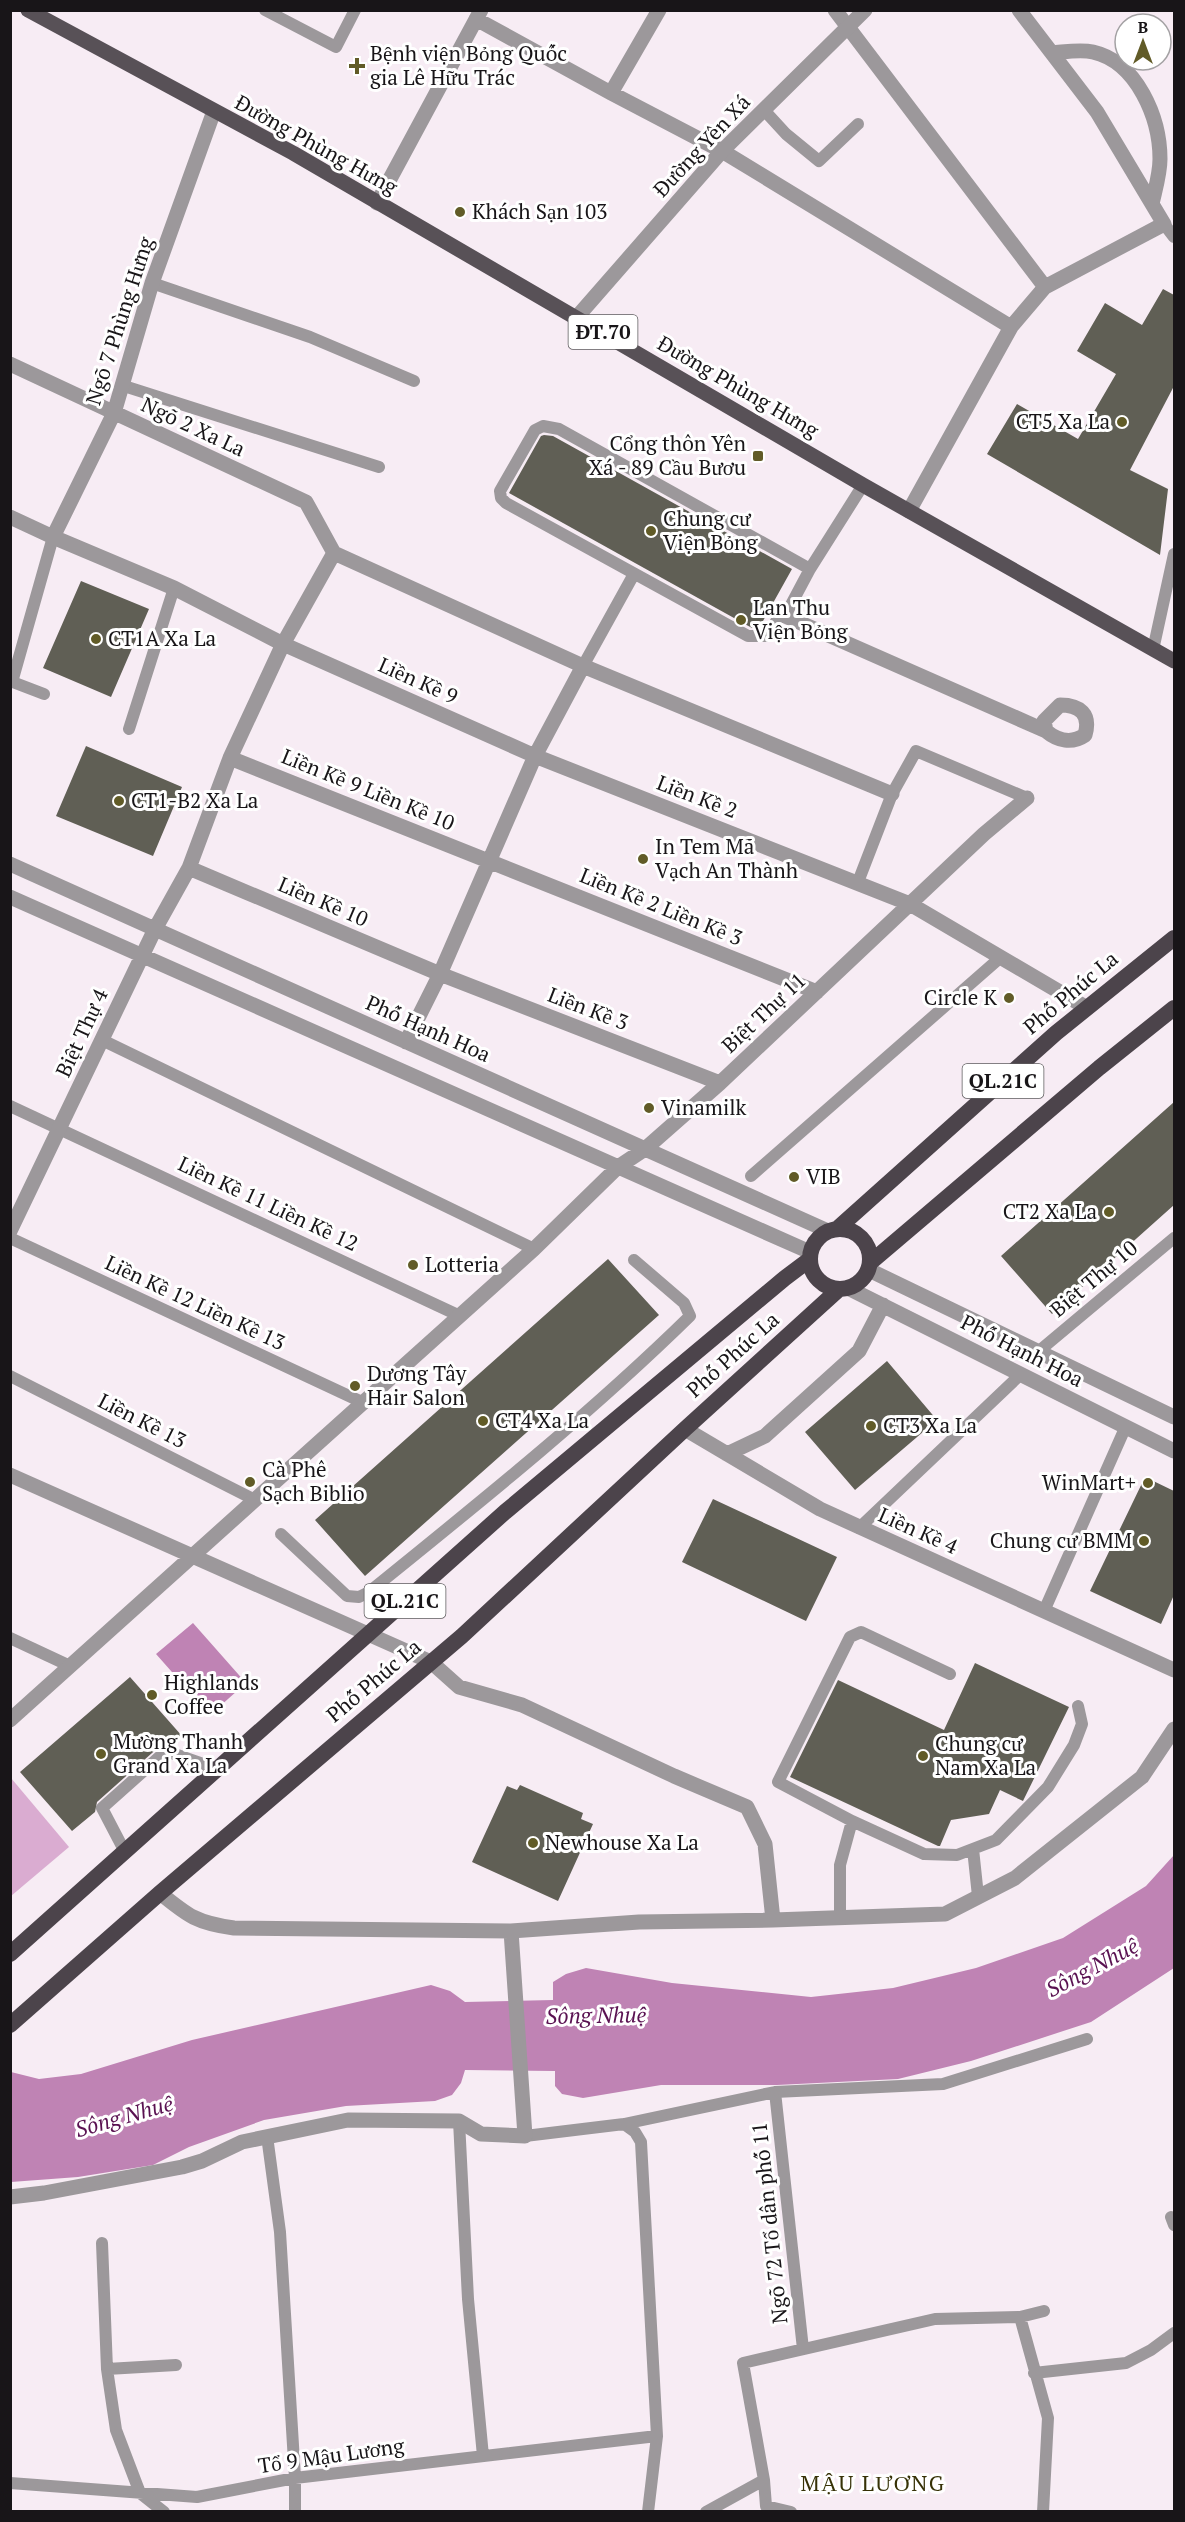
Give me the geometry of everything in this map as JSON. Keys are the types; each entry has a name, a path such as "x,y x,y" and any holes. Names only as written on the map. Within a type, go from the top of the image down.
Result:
{"highway":[{"name":"Phố Phúc La","path":"833,1230 1087,1008 1174,938"},
{"name":"QL.21C","path":"870,1266 1099,1068 1174,1008"},
{"path":"848,1229 865,1241 870,1251 870,1266 862,1281 844,1289 827,1288 812,1272 810,1256 814,1244 833,1230 848,1229"},
{"name":"Phố Phúc La","path":"10,1954 539,1483 810,1256"},
{"name":"Phố Phúc La","path":"10,2025 160,1893 462,1636 685,1429 844,1289"}],"main road":[{"name":"Đường Phùng Hưng","path":"28,10 293,153 863,485 1174,662"}],"street":[{"path":"611,93 659,10"},
{"path":"835,10 1045,287"},
{"name":"Đường Yên Xá","path":"577,317 722,151 865,10"},
{"path":"909,511 1011,327 1045,287 1164,224 1097,112 1019,10"},
{"path":"378,203 479,15 611,93 722,151 1011,327"},
{"path":"1052,53 1092,51 1107,57 1119,64 1142,93 1152,115 1159,144 1160,161 1152,204"},
{"name":"Ngõ 7 Phùng Hưng","path":"53,537 114,413 124,386 152,284 214,111"},
{"name":"Ngõ 2 Xa La","path":"10,364 306,502 334,553"},
{"name":"Liền Kề 9","path":"10,517 174,588 283,644 535,756"},
{"path":"334,553 584,666 892,794"},
{"name":"Biệt Thự 4","path":"10,1231 142,955 189,868 230,758 283,644 334,553"},
{"path":"785,616 1046,731"},
{"path":"406,1042 440,974 535,756 584,666"},
{"name":"Liền Kề 2","path":"535,756 910,904 1087,1008"},
{"name":"Liền Kề 9 Liền Kề 10","path":"230,758 490,861"},
{"name":"Biệt Thự 11","path":"10,1720 534,1249 618,1167 645,1149 720,1083 984,834 1026,798"},
{"name":"Liền Kề 2 Liền Kề 3","path":"490,861 817,993"},
{"name":"Phố Hạnh Hoa","path":"11,866 645,1149 833,1230"},
{"name":"Liền Kề 10","path":"189,868 440,974"},
{"path":"10,897 618,1167 810,1256"},
{"name":"Liền Kề 3","path":"440,974 720,1083"},
{"name":"Phố Hạnh Hoa","path":"870,1266 1040,1351 1174,1414"},
{"name":"Phố Hạnh Hoa","path":"844,1289 883,1305 1174,1451"},
{"path":"727,1454 765,1436 859,1351 883,1305"},
{"name":"Liền Kề 4","path":"685,1429 820,1509 1174,1670"},
{"path":"10,1475 431,1662 459,1687 522,1705 674,1776 747,1807 765,1844 773,1920"},
{"path":"160,1893 189,1917 209,1924 234,1928 511,1931 639,1922 945,1914 1015,1878 1142,1777 1174,1730"},
{"path":"10,2197 44,2193 192,2164 242,2142 348,2120 459,2121 481,2134 525,2136 511,1931"}],"lane":[{"path":"266,10 336,47 355,10"},
{"path":"764,110 786,134 819,161 858,124"},
{"path":"1164,224 1174,237"},
{"path":"152,284 310,337 414,381"},
{"path":"124,386 379,467"},
{"path":"810,569 559,429 543,426 535,430 500,491 501,498 506,503 748,636 768,636 778,618 785,616 810,569 863,485"},
{"path":"44,694 11,682 53,537"},
{"path":"1153,650 1174,554"},
{"path":"584,666 634,574"},
{"path":"129,729 174,588"},
{"path":"858,882 892,794 916,751 1026,798"},
{"path":"751,1176 1001,957"},
{"path":"102,1040 534,1249"},
{"name":"Liền Kề 11 Liền Kề 12","path":"10,1106 460,1316"},
{"name":"Liền Kề 12 Liền Kề 13","path":"10,1238 364,1403"},
{"name":"Biệt Thự 10","path":"1040,1351 1174,1238"},
{"path":"281,1534 347,1596 359,1597 369,1592 526,1465 641,1364 690,1316 684,1303 634,1260"},
{"path":"859,1528 1021,1374"},
{"name":"Liền Kề 13","path":"10,1376 255,1500"},
{"path":"1044,1611 1126,1426"},
{"path":"526,1465 539,1483"},
{"path":"950,1674 861,1632 850,1636 778,1782 852,1821 924,1854 957,1855 996,1840 1048,1788 1074,1746 1082,1724 1078,1706"},
{"path":"10,1638 70,1666"},
{"path":"125,1851 102,1808 166,1751 217,1769"},
{"path":"840,1917 840,1865 852,1821"},
{"path":"973,1849 978,1896"},
{"path":"525,2136 624,2124 775,2092 943,2084 1087,2039"},
{"name":"Ngõ 72 Tổ dân phố 11","path":"775,2092 803,2349"},
{"path":"459,2121 468,2299 483,2456"},
{"path":"624,2124 635,2132 641,2142 657,2436 648,2511"},
{"path":"267,2136 280,2232 296,2478 295,2511"},
{"path":"102,2243 107,2369 116,2430 140,2493 164,2511"},
{"path":"791,2511 766,2506 764,2480 744,2363 935,2319 1020,2317 1044,2311"},
{"path":"1020,2317 1048,2418 1043,2511"},
{"path":"1034,2373 1126,2363 1151,2350 1174,2333"},
{"path":"107,2369 176,2365"},
{"name":"Tổ 9 Mậu Lương","path":"10,2483 197,2498 296,2478 657,2436"},
{"path":"706,2511 764,2480"}],"shaded area":[{"path":"11,1778 69,1847 10,1896"}],"water":[{"path":"193,1623 246,1683 210,1715 156,1654"},
{"name":"Sông Nhuệ","path":"1174,1855 1174,1968 1091,2022 971,2061 898,2079 777,2085 661,2085 583,2098 562,2094 555,2086 555,2071 465,2070 461,2083 452,2095 435,2101 346,2106 264,2120 189,2147 153,2165 78,2177 11,2182 11,2072 39,2079 81,2074 192,2040 431,1985 450,1991 465,2002 553,2000 553,1982 566,1974 586,1968 672,1983 811,1997 893,1988 976,1968 1063,1938 1146,1886"}],"building":[{"name":"CT5 Xa La","path":"1163,289 1174,295 1174,386 1130,470 1168,489 1160,555 987,454 1017,404 1078,439 1116,374 1077,351 1105,303 1142,325"},
{"name":"Chung cư Viện Bỏng","path":"541,436 553,436 792,569 759,628 752,628 509,493"},
{"name":"CT1A Xa La","path":"81,581 149,609 111,697 43,668"},
{"name":"CT1-B2 Xa La","path":"86,746 182,787 153,856 56,816"},
{"name":"CT2 Xa La","path":"1174,1102 1174,1205 1052,1314 1001,1256"},
{"name":"CT4 Xa La","path":"608,1259 659,1315 365,1576 315,1520"},
{"name":"CT3 Xa La","path":"887,1361 937,1420 855,1490 805,1432"},
{"name":"Chung cư BMM","path":"1145,1477 1174,1491 1174,1595 1161,1624 1090,1591"},
{"path":"713,1499 837,1557 806,1621 682,1562"},
{"name":"Chung cư Nam Xa La","path":"975,1663 1069,1707 1023,1801 1000,1790 989,1814 951,1820 938,1846 790,1777 838,1680 944,1730"},
{"name":"Mường Thanh Grand Xa La","path":"130,1677 182,1736 172,1744 161,1745 97,1802 95,1812 72,1831 20,1772"},
{"name":"Newhouse Xa La","path":"520,1785 583,1813 581,1819 593,1824 558,1901 472,1862 507,1786 517,1790"}],"place":[{"name":"Bệnh viện Bỏng Quốc gia Lê Hữu Trác","path":"357,66"},
{"name":"Khách Sạn 103","path":"460,212"},
{"name":"CT5 Xa La","path":"1122,422"},
{"name":"Cổng thôn Yên Xá - 89 Cầu Bươu","path":"758,456"},
{"name":"Chung cư Viện Bỏng","path":"651,531"},
{"name":"Lan Thu Viện Bỏng","path":"741,620"},
{"name":"CT1A Xa La","path":"96,639"},
{"name":"CT1-B2 Xa La","path":"119,801"},
{"name":"In Tem Mã Vạch An Thành","path":"643,859"},
{"name":"Circle K","path":"1009,998"},
{"name":"Vinamilk","path":"649,1108"},
{"name":"VIB","path":"794,1177"},
{"name":"CT2 Xa La","path":"1109,1212"},
{"name":"Lotteria","path":"413,1265"},
{"name":"Dương Tây Hair Salon","path":"355,1386"},
{"name":"CT4 Xa La","path":"483,1421"},
{"name":"CT3 Xa La","path":"871,1426"},
{"name":"Cà Phê Sạch Biblio","path":"250,1482"},
{"name":"WinMart+","path":"1148,1483"},
{"name":"Chung cư BMM","path":"1144,1541"},
{"name":"Highlands Coffee","path":"152,1695"},
{"name":"Mường Thanh Grand Xa La","path":"101,1754"},
{"name":"Chung cư Nam Xa La","path":"923,1756"},
{"name":"Newhouse Xa La","path":"533,1843"}],"district":[{"name":"MẬU LƯƠNG","path":"873,2483"}]}
